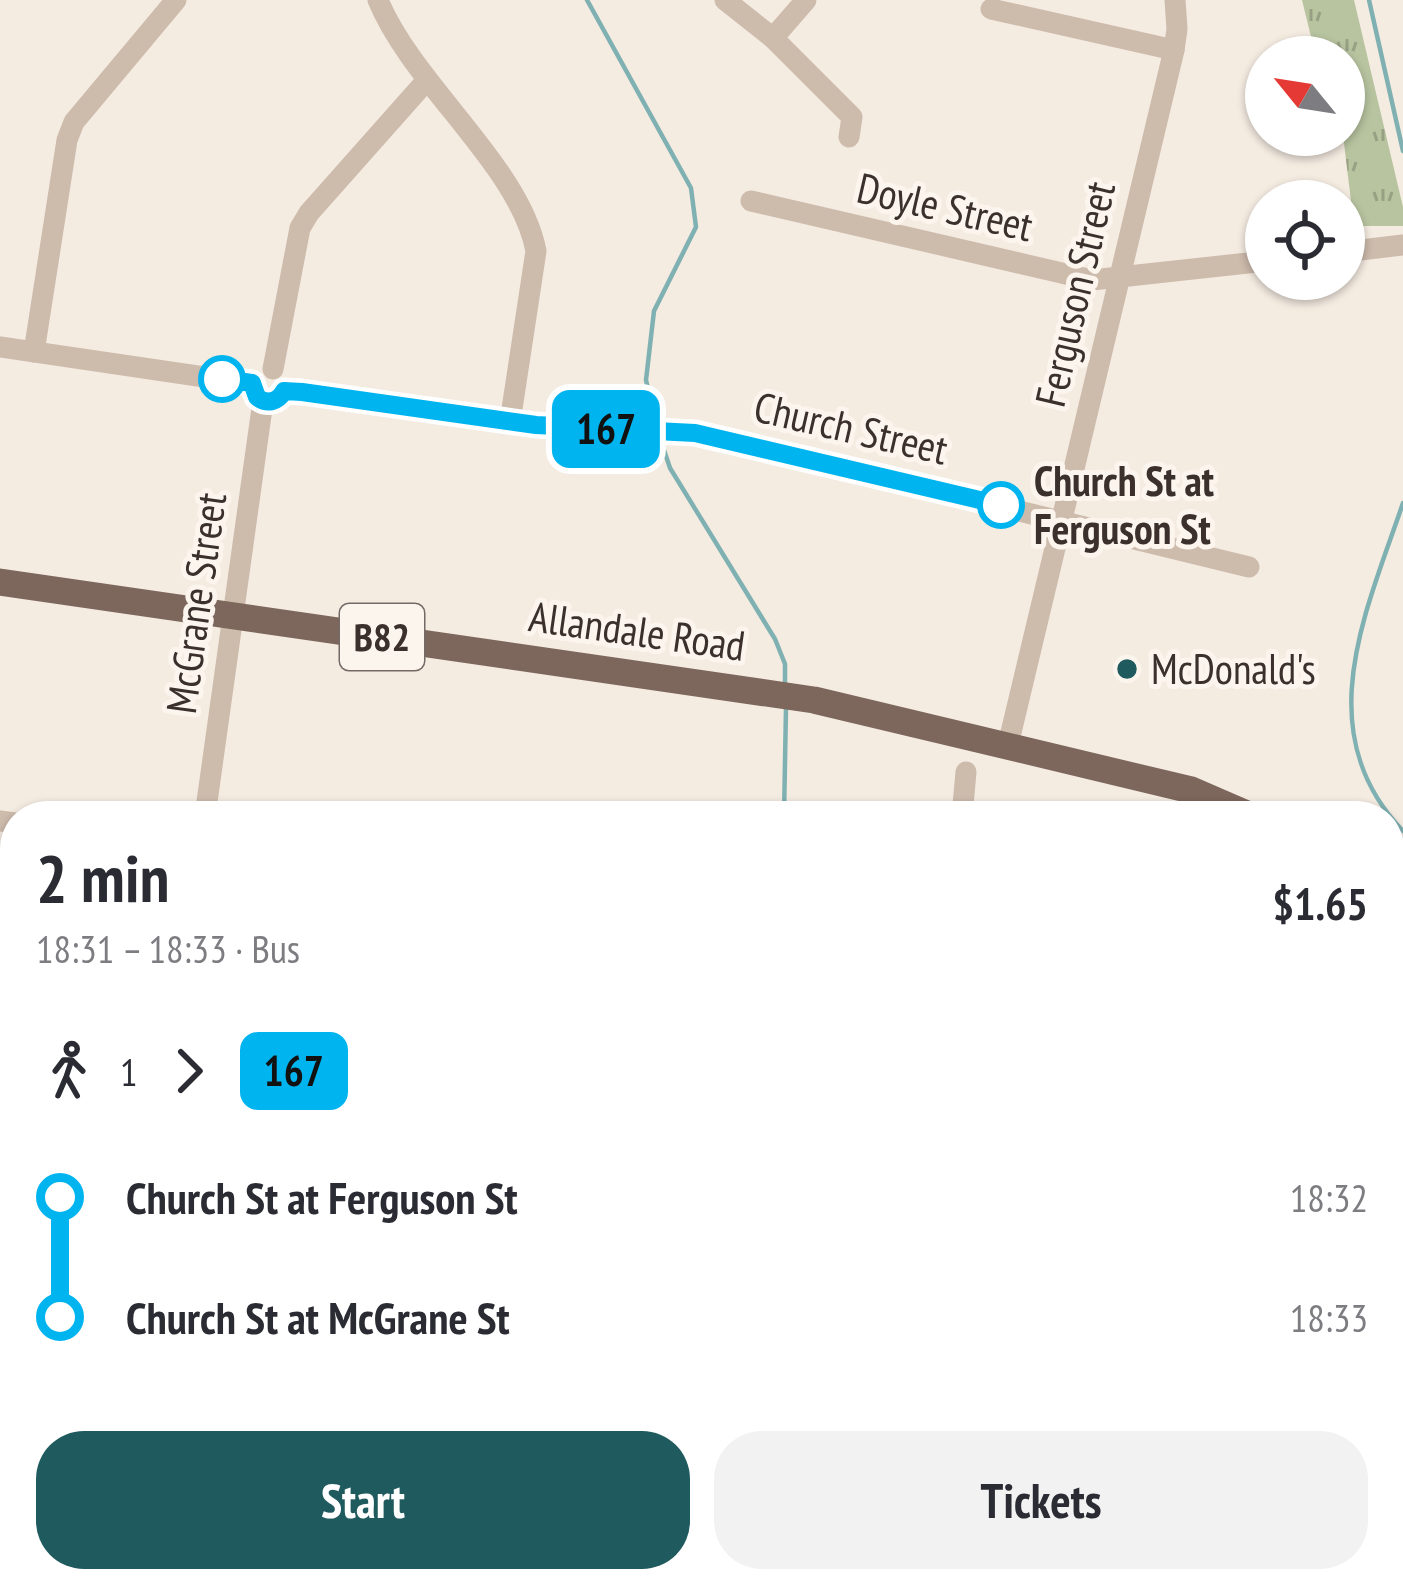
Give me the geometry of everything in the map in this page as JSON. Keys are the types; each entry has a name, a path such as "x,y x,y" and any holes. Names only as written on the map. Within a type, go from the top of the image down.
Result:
{"main road":[{"name":"Allandale Road","path":"0,582 814,700 1009,745 1184,801"}],"street":[{"path":"34,352 67,140 74,122 176,0"},
{"path":"378,0 427,80 521,205 532,229 536,251 510,422"},
{"path":"725,0 773,38 852,117 849,136"},
{"path":"773,38 806,0"},
{"name":"Ferguson Street","path":"1009,745 1174,50 1174,0"},
{"path":"992,9 1174,50"},
{"path":"273,369 300,228 427,80"},
{"name":"Doyle Street","path":"751,201 1092,280 1245,263"},
{"path":"1365,250 1403,245"},
{"path":"0,347 258,392 276,400 284,391 283,376 273,369 260,372 258,392"},
{"name":"Church Street","path":"284,391 510,422 717,436 1249,567"},
{"name":"McGrane Street","path":"207,801 235,616 258,392"},
{"path":"963,801 966,772"}],"green space":[{"path":"1302,0 1354,0 1363,36 1311,36"},
{"path":"1365,46 1403,207 1403,226 1365,226 1365,180 1348,180 1346,156 1365,156"}],"waterway":[{"path":"587,0 691,188 696,227 654,311 646,380 656,424"},
{"path":"1369,0 1403,151"},
{"path":"661,441 670,468 775,639 785,664 785,684"},
{"path":"1380,801 1358,753 1351,712 1354,671 1374,586 1403,503"},
{"path":"784,801 786,708"}],"bus line":[{"name":"167","path":"222,379 252,383 257,397 267,402 284,391 302,392 536,425 717,436 1001,505"}],"place":[{"name":"Church St at Ferguson St","path":"1001,505"},
{"name":"McDonald's","path":"1127,669"}]}
